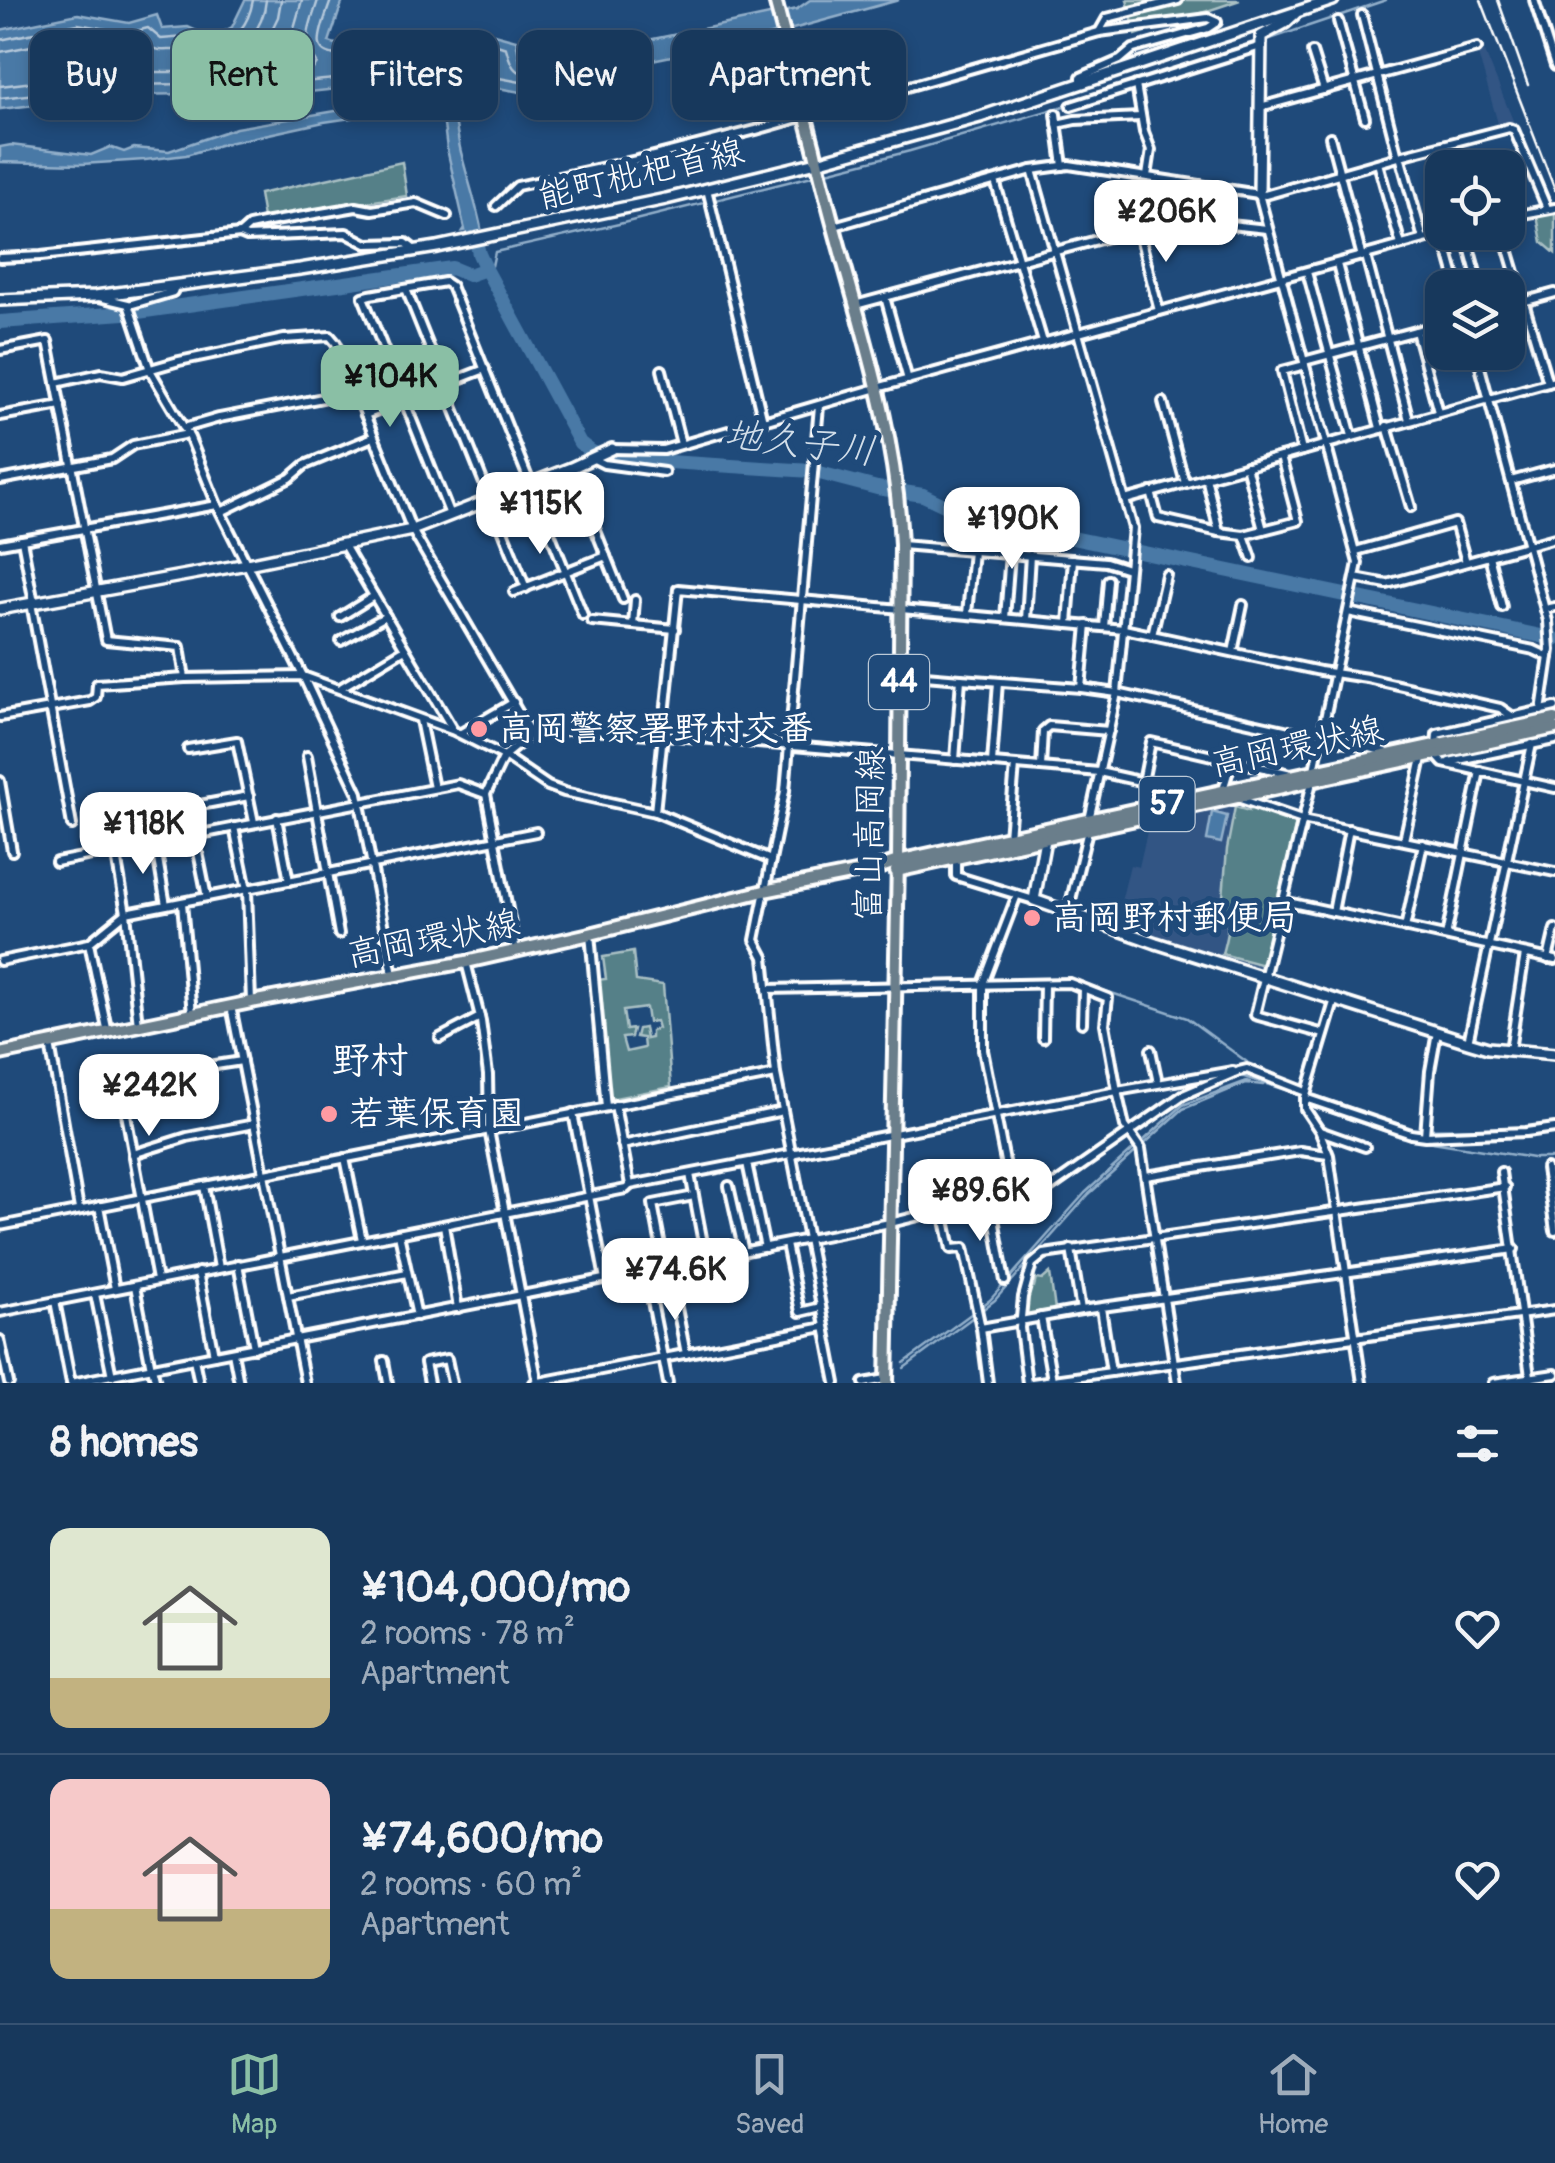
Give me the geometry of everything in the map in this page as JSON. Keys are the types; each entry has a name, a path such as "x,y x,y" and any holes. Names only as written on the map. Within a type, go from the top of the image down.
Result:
{"main road":[{"name":"富山高岡線","path":"775,0 876,388 899,502 898,866 887,1381"},
{"name":"高岡環状線","path":"1088,825 1297,775 1313,776 1422,756 1555,719"},
{"name":"高岡環状線","path":"0,1054 466,962 764,891 956,858 1044,834 1238,798 1392,754 1440,751 1555,728"},
{"name":"高岡環状線","path":"898,866 1010,837 1044,834"}],"street":[{"path":"1098,32 1107,18 1178,0"},
{"name":"能町枇杷首線","path":"0,300 95,296 416,250 709,194 819,169 900,137 980,118 1332,0"},
{"path":"1534,0 1555,66"},
{"path":"1071,106 1261,42 1296,11"},
{"path":"0,609 412,530 612,449 664,450 876,388 1424,239 1362,15"},
{"path":"496,206 517,186 756,130 1098,32 1208,18 1217,22 1133,49 1120,60 1082,77 1080,84"},
{"path":"1338,21 1365,118"},
{"path":"1261,42 1258,194 1358,563 1313,776 1255,1015 1324,1034"},
{"path":"1260,107 1477,48"},
{"path":"1312,52 1324,90"},
{"path":"1136,85 1144,132 1152,150 1147,176"},
{"path":"1056,114 1063,166"},
{"path":"1057,124 1141,117"},
{"path":"833,226 1032,170 1063,166 1265,195 1509,128 1514,130 1551,208 1525,213"},
{"path":"1330,137 1409,420"},
{"path":"1378,163 1400,245"},
{"path":"1032,170 1134,528 1117,693 1068,912"},
{"path":"995,181 1043,343"},
{"path":"709,194 763,422"},
{"path":"240,234 263,222 356,207 372,210 416,204 448,216"},
{"path":"854,306 1176,219 1267,229"},
{"path":"1138,229 1160,311"},
{"path":"0,258 240,234 247,237 346,233 367,244 406,243 416,250"},
{"path":"1337,264 1411,507"},
{"path":"1308,272 1352,436"},
{"path":"450,515 363,298 446,282 451,286 583,616"},
{"path":"95,296 130,305 173,292 175,286"},
{"path":"406,289 526,588"},
{"path":"1525,301 1555,293"},
{"path":"885,298 908,380"},
{"path":"1124,500 1552,382 1525,304"},
{"path":"130,305 150,370 186,431 360,802 393,976"},
{"path":"1302,451 1282,371 1425,329"},
{"path":"1416,331 1438,412"},
{"path":"56,383 101,373 123,377 178,361 284,340 330,336 412,530 531,734"},
{"path":"0,350 48,342 106,640 180,647 186,678"},
{"path":"365,415 485,369"},
{"path":"662,370 681,444"},
{"path":"1481,370 1548,622 1550,653 1540,710"},
{"path":"0,480 112,459 133,445 219,418 355,392"},
{"path":"1163,402 1185,483"},
{"path":"0,416 61,405"},
{"path":"819,406 784,791 754,940 764,958 782,1111 836,1383"},
{"path":"0,544 219,508 373,437"},
{"path":"1151,492 1158,518 1220,532 1244,535 1298,521 1281,456"},
{"path":"592,457 604,464 664,472"},
{"path":"1246,466 1263,530"},
{"path":"571,468 623,599"},
{"path":"1511,481 1555,468"},
{"path":"1206,477 1220,532"},
{"path":"1356,551 1456,523 1466,562"},
{"path":"1244,535 1252,558"},
{"path":"1355,580 1387,584 1555,538"},
{"path":"22,540 72,825"},
{"path":"344,545 457,732"},
{"path":"901,545 1128,566"},
{"path":"968,614 972,550"},
{"path":"1005,618 1010,554"},
{"path":"1026,620 1030,555"},
{"path":"514,592 606,556"},
{"path":"1488,556 1502,607"},
{"path":"1068,624 1073,559"},
{"path":"1152,635 1166,575"},
{"path":"1104,627 1108,580"},
{"path":"656,812 678,589 1124,629 1500,708 1513,717"},
{"path":"340,617 374,596"},
{"path":"632,625 635,600"},
{"path":"1233,652 1244,604"},
{"path":"1545,609 1555,606"},
{"path":"1348,610 1550,653"},
{"path":"341,641 386,616"},
{"path":"592,621 675,629"},
{"path":"1081,688 1087,626"},
{"path":"340,688 405,649"},
{"path":"899,674 1117,693 1392,754"},
{"path":"0,718 90,701 96,696 96,684 303,676 457,732 504,756 548,786 656,812 771,860"},
{"path":"955,760 961,679"},
{"path":"992,763 998,682"},
{"path":"457,732 514,702"},
{"path":"1440,751 1437,734 1555,708"},
{"path":"420,719 434,788"},
{"path":"1041,768 1043,731 1048,726 1109,731"},
{"path":"516,951 486,794 504,756 531,734 576,729 1099,772 1171,788 1176,802"},
{"path":"1440,751 1555,740"},
{"path":"188,749 238,741 254,822"},
{"path":"1143,782 1152,742 1297,775"},
{"path":"1468,1042 1532,744"},
{"path":"1440,751 1480,771 1555,788"},
{"path":"306,756 339,934"},
{"path":"1404,840 1422,756"},
{"path":"1223,791 1232,760"},
{"path":"1010,837 1015,765"},
{"path":"1446,936 1480,771"},
{"path":"0,781 12,851"},
{"path":"56,862 458,784 486,794"},
{"path":"207,898 189,807 249,796"},
{"path":"1238,798 1302,820 1555,872"},
{"path":"276,818 289,882"},
{"path":"234,826 247,890 252,1002"},
{"path":"1333,912 1350,829"},
{"path":"0,961 89,942 126,913 536,832"},
{"path":"1034,900 1044,834"},
{"path":"0,843 10,841"},
{"path":"155,842 166,906"},
{"path":"1405,928 1423,844"},
{"path":"115,850 138,1026"},
{"path":"956,858 956,876 1266,978 1468,1042 1555,1054"},
{"path":"1012,1197 983,1050 984,982 1017,895"},
{"path":"1283,902 1552,960 1555,928"},
{"path":"182,903 193,1015"},
{"path":"590,934 610,1106 630,1185"},
{"path":"89,942 108,1033"},
{"path":"1510,1050 1525,954"},
{"path":"466,962 480,1017 488,1076 489,1130 537,1383 824,1328"},
{"path":"767,989 984,982 1070,984 1108,998 1105,1024 1117,1091 1146,1176 1177,1383"},
{"path":"1043,1038 1044,984"},
{"path":"1082,1023 1083,989"},
{"path":"1334,999 1305,1095 1306,1109 1328,1155 1362,1383"},
{"path":"231,1006 305,1383"},
{"path":"440,1038 480,1017"},
{"path":"1425,1131 1437,1032"},
{"path":"50,1044 79,1209"},
{"path":"1151,1050 1158,1083"},
{"path":"157,1280 123,1098 144,1082 189,1069 242,1062"},
{"path":"55,1301 71,1383 115,1379 297,1339 1047,1190 1134,1139 1183,1095 1247,1069 1411,1134 1555,1128"},
{"path":"0,1312 626,1189 630,1185 1158,1083 1239,1071"},
{"path":"0,1226 776,1074"},
{"path":"622,1145 782,1111"},
{"path":"573,1113 606,1279"},
{"path":"133,1154 187,1137 254,1124"},
{"path":"1319,1130 1365,1148"},
{"path":"1146,1176 1300,1151 1328,1155"},
{"path":"345,1158 362,1240"},
{"path":"747,1163 765,1248"},
{"path":"1546,1168 1555,1230"},
{"path":"1501,1172 1531,1380"},
{"path":"690,1174 706,1259"},
{"path":"204,1186 219,1268"},
{"path":"729,1186 744,1252"},
{"path":"1504,1187 1044,1254 1032,1264 1020,1320 1030,1383 1555,1310"},
{"path":"686,1354 653,1204 694,1196"},
{"path":"991,1201 1005,1281"},
{"path":"99,1206 115,1289"},
{"path":"944,1213 951,1250 964,1248 988,1383"},
{"path":"444,1225 458,1308"},
{"path":"399,1234 417,1316"},
{"path":"786,1244 800,1312 821,1308"},
{"path":"981,1328 1081,1310 1514,1249"},
{"path":"1070,1250 1081,1310"},
{"path":"238,1264 254,1348"},
{"path":"646,1271 668,1383"},
{"path":"198,1272 214,1356"},
{"path":"288,1296 407,1273"},
{"path":"135,1286 156,1383"},
{"path":"95,1294 115,1379"},
{"path":"1101,1308 1111,1372"},
{"path":"1042,1317 1052,1380"},
{"path":"0,1340 9,1383"},
{"path":"233,1352 240,1383"},
{"path":"429,1383 425,1363 447,1358 452,1383"},
{"path":"384,1361 388,1383"},
{"path":"195,1362 199,1383"},
{"path":"1493,1383 1555,1374"},
{"path":"864,1383 887,1381"}],"shaded area":[{"path":"1485,52 1514,123 1499,127 1478,54"},
{"path":"1233,802 1297,822 1265,969 1116,922 1130,865 1139,867 1149,823"}],"green space":[{"path":"1127,0 1240,0 1136,35"},
{"path":"402,162 407,196 263,218 259,194"},
{"path":"1555,211 1555,253 1542,242 1537,216"},
{"path":"1235,807 1296,823 1263,965 1222,954 1227,930 1222,909 1227,849"},
{"path":"633,952 636,981 663,985 671,1087 610,1099 606,1095 596,980 606,979 603,957","holes":["646,1008 648,1022 656,1021 658,1028 646,1039 644,1028 638,1029 636,1037 643,1038 644,1048 626,1052 622,1038 631,1037 633,1029 626,1030 623,1011"]},
{"path":"1050,1273 1055,1310 1019,1317 1021,1289 1034,1287 1036,1279 1042,1280"}],"water":[{"path":"245,0 343,0 329,42 333,43 333,90 313,92 313,30 227,30 232,27"},
{"path":"810,0 899,0 789,30 697,30 797,9"},
{"path":"78,14 129,23 157,15 162,29 195,30 172,30 172,94 152,95 152,30 30,30 30,105 0,109 0,30"},
{"path":"498,35 516,40 518,92 498,88"},
{"path":"672,35 672,56 652,60 652,39"},
{"path":"333,111 333,120 338,120 186,155 82,164 0,162 0,147 11,145 91,155 110,147 124,152 134,148 169,151 236,128 283,120 313,120 313,115"},
{"path":"443,120 455,120 481,228 463,231"},
{"path":"1212,812 1227,816 1221,843 1207,840"}],"waterway":[{"path":"1264,41 1386,0"},
{"path":"1102,93 1256,43"},
{"path":"823,173 1071,104"},
{"path":"486,269 492,266 495,252 816,175"},
{"name":"地久子川","path":"470,215 486,269 580,443 606,458 812,471 923,495 967,516 1555,639"},
{"name":"地久子川","path":"0,322 138,312 452,268 469,275 486,269"},
{"path":"989,980 1069,979 1187,1018 1247,1062"},
{"path":"971,981 981,981"},
{"path":"905,982 921,982"},
{"path":"948,1215 1048,1194 1183,1100 1241,1076 1295,1093"},
{"path":"1142,1142 1183,1105 1250,1082"},
{"path":"982,1310 1089,1194 1183,1109 1246,1083 1265,1083"},
{"path":"1315,1095 1410,1129 1532,1128 1555,1124"},
{"path":"1309,1105 1401,1137 1555,1158"},
{"path":"904,1363 990,1300 1085,1193 1136,1147"},
{"path":"904,1368 976,1315"},
{"path":"157,1371 215,1360"},
{"path":"96,1383 150,1372"}],"railway":[{"path":"1481,0 1555,190"},
{"path":"1498,0 1528,85"}],"place":[{"name":"高岡警察署野村交番","path":"479,729"},
{"name":"高岡野村郵便局","path":"1032,918"},
{"name":"若葉保育園","path":"329,1114"}],"district":[{"name":"野村","path":"370,1061"}]}
